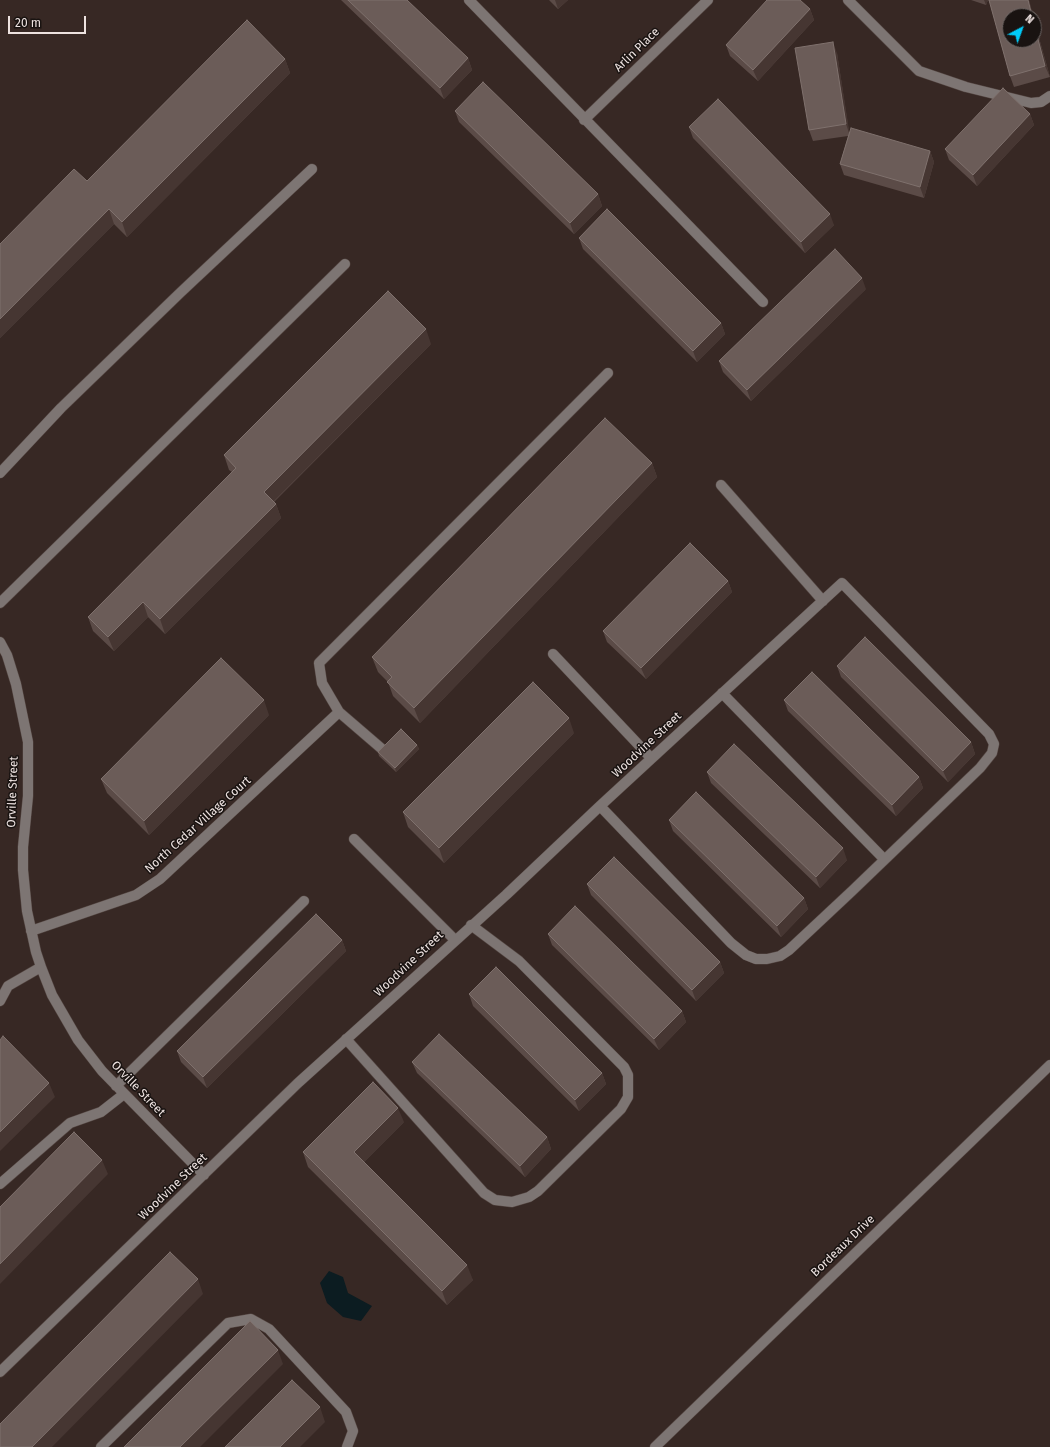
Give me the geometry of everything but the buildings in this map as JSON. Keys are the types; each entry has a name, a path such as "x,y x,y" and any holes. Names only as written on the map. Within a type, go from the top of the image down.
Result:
{"street":[{"path":"469,0 584,120 763,302"},
{"name":"Arlin Place","path":"584,120 708,0"},
{"path":"848,0 919,71 966,87 1030,103 1041,102 1050,96"},
{"path":"0,473 90,380 312,169"},
{"path":"0,603 345,264"},
{"path":"382,749 339,712 322,683 319,663 608,373"},
{"path":"721,484 823,601"},
{"name":"Woodvine Street","path":"0,1372 346,1039 471,926 651,758 842,584 989,734 994,744 992,753 980,768 884,859"},
{"name":"Orville Street","path":"0,642 7,655 16,684 28,742 28,796 23,846 26,911 42,967 52,995 78,1040 102,1071 204,1175"},
{"path":"553,654 651,758"},
{"path":"600,806 731,943 746,955 756,959 767,959 780,956 852,891 884,859 722,693"},
{"name":"North Cedar Village Court","path":"31,931 136,895 160,879 339,712"},
{"path":"354,839 455,940"},
{"path":"116,1086 304,901"},
{"path":"346,1039 484,1193 495,1200 512,1202 529,1197 538,1191 621,1109 628,1097 628,1075 624,1067 519,961 471,926"},
{"path":"0,1001 8,986 42,967"},
{"name":"Bordeaux Drive","path":"655,1447 1050,1065"},
{"path":"0,1184 70,1123 101,1112 124,1094"},
{"path":"101,1447 228,1323 251,1319 269,1329 346,1412 353,1431 347,1447"}],"shaded area":[{"path":"329,1271 343,1277 348,1293 372,1306 361,1321 343,1317 327,1303 320,1283"}]}
